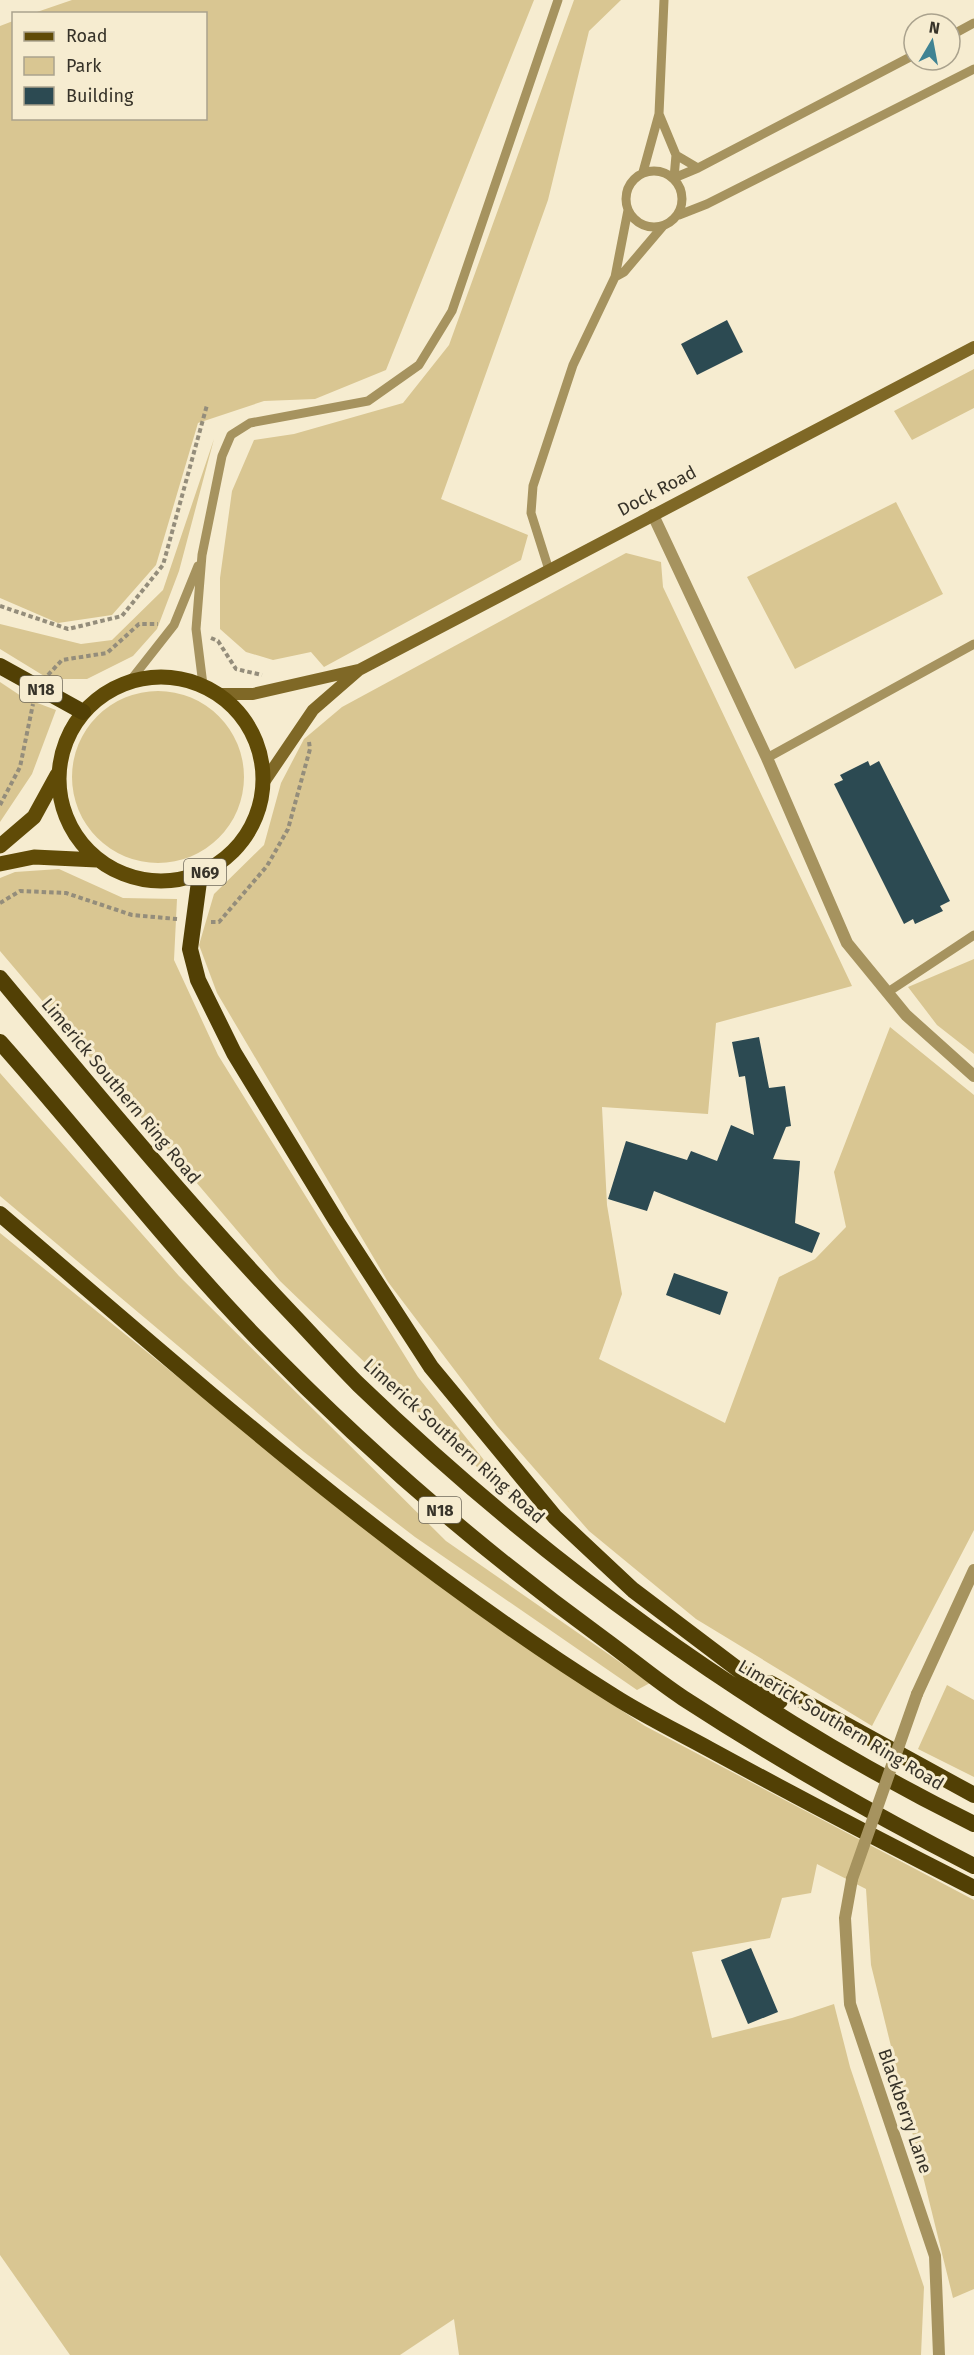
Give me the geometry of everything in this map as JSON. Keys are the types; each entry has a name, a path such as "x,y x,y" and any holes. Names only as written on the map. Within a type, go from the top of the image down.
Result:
{"highway":[{"name":"N18","path":"0,666 83,712"},
{"name":"N18","path":"200,874 190,949 198,980 234,1053 337,1222 431,1367 555,1517 633,1590 767,1692 949,1812"},
{"name":"Limerick Southern Ring Road","path":"0,978 137,1142 241,1260 358,1384 492,1505 609,1598 722,1677 842,1753 974,1824"},
{"name":"N18","path":"0,1042 163,1234 254,1335 340,1419 436,1507 538,1590 682,1696 908,1832 974,1866"},
{"path":"0,1214 200,1385 362,1517 502,1623 617,1699 793,1795 974,1888"},
{"name":"N18","path":"707,1646 974,1795"}],"main road":[{"name":"Dock Road","path":"264,782 313,710 359,670 974,347"},
{"name":"Dock Road","path":"219,694 253,694 359,670"},
{"name":"N69","path":"155,676 179,678 203,685 219,694 244,718 260,748 264,782 259,811 246,838 226,859 200,874 174,881 147,881 121,874 97,860 80,843 67,822 60,798 58,774 65,741 83,712 104,693 130,681 155,676"},
{"name":"N69","path":"0,846 34,817 58,774"},
{"name":"N69","path":"0,864 34,857 97,860"}],"street":[{"path":"653,515 767,759 847,942 906,1015 974,1076"},
{"name":"Blackberry Lane","path":"939,2355 935,2256 850,2004 845,1918 852,1879 917,1694 974,1570"}],"lane":[{"path":"203,685 196,629 202,555 222,456 231,435 250,423 368,401 419,365 452,311 558,0"},
{"path":"643,172 659,114 664,0"},
{"path":"674,178 698,168 902,61"},
{"path":"615,277 624,272 663,226 679,215 718,198 974,69"},
{"path":"659,114 676,155 674,178 681,191 682,201 679,215"},
{"path":"676,155 698,168"},
{"path":"663,226 649,227 640,224 628,210 625,202 626,192 635,177 643,172 661,171 674,178"},
{"path":"549,570 531,513 533,486 573,365 615,277 628,210"},
{"path":"130,681 174,625 202,555"},
{"path":"767,759 974,644"},
{"path":"888,993 974,935"}],"path":[{"path":"0,606 68,629 122,616 163,566 207,405"},
{"path":"0,805 20,767 36,687 62,660 107,652 139,624 174,625"},
{"path":"196,629 218,641 236,669 271,677 286,687"},
{"path":"0,903 20,891 66,893 132,915 219,922 267,866 288,829 310,749 306,720"}],"green space":[{"path":"72,0 534,0 386,370 315,399 264,401 198,423 156,565 112,615 58,623 0,598 0,26 12,21 12,120 207,120 207,12 37,12"},
{"path":"574,0 621,0 589,31 548,200 441,499 528,535 521,560 324,667 311,652 273,660 246,652 220,629 220,578 232,491 254,440 294,434 403,403 449,345"},
{"path":"974,369 974,408 912,440 894,411"},
{"path":"214,439 179,571 157,629 133,656 87,679 49,679 0,649 0,624 81,644 112,640 163,590"},
{"path":"896,502 943,594 795,669 747,577"},
{"path":"626,553 661,562 663,587 852,986 716,1023 708,1114 602,1107 607,1205 622,1294 599,1359 725,1423 779,1277 815,1259 846,1227 834,1172 890,1027 974,1095 974,1530 872,1726 696,1619 589,1531 497,1426 388,1282 217,993 199,945 214,894 264,845 281,783 304,739 342,707"},
{"path":"0,682 24,698 56,710 32,774 0,822"},
{"path":"158,691 175,692 191,697 206,705 219,716 230,729 238,744 243,760 243,794 238,810 230,825 219,838 206,849 191,857 175,862 158,863 141,862 125,857 110,849 97,838 86,825 78,810 73,794 72,777 73,760 78,744 86,729 97,716 110,705 125,697 141,692"},
{"path":"59,869 123,898 177,899 174,960 218,1055 418,1377 511,1494 457,1451 280,1281 0,951 0,878 15,872"},
{"path":"974,959 974,1054 937,1025 908,987"},
{"path":"0,1073 179,1276 446,1541 650,1683 637,1690 415,1537 304,1452 0,1196"},
{"path":"0,1233 331,1501 489,1622 645,1726 974,1900 974,2289 953,2298 871,1965 866,1889 817,1864 811,1893 782,1898 770,1938 692,1952 712,2038 792,2018 834,2004 850,2067 924,2287 921,2355 459,2355 454,2319 400,2355 70,2355 0,2255"},
{"path":"947,1685 974,1700 974,1777 918,1749"}],"building":[{"path":"727,320 743,352 697,375 681,344"},
{"path":"868,761 870,766 879,761 950,901 940,906 943,911 915,924 913,919 904,924 834,784 843,780 840,775"},
{"path":"759,1037 769,1088 785,1086 791,1126 786,1127 773,1159 800,1161 795,1223 820,1233 812,1253 654,1191 647,1211 608,1199 626,1141 687,1160 691,1151 717,1161 731,1125 754,1135 745,1076 739,1077 732,1042"},
{"path":"674,1273 728,1292 720,1315 666,1295"},
{"path":"751,1948 778,2012 748,2024 721,1960"}]}
